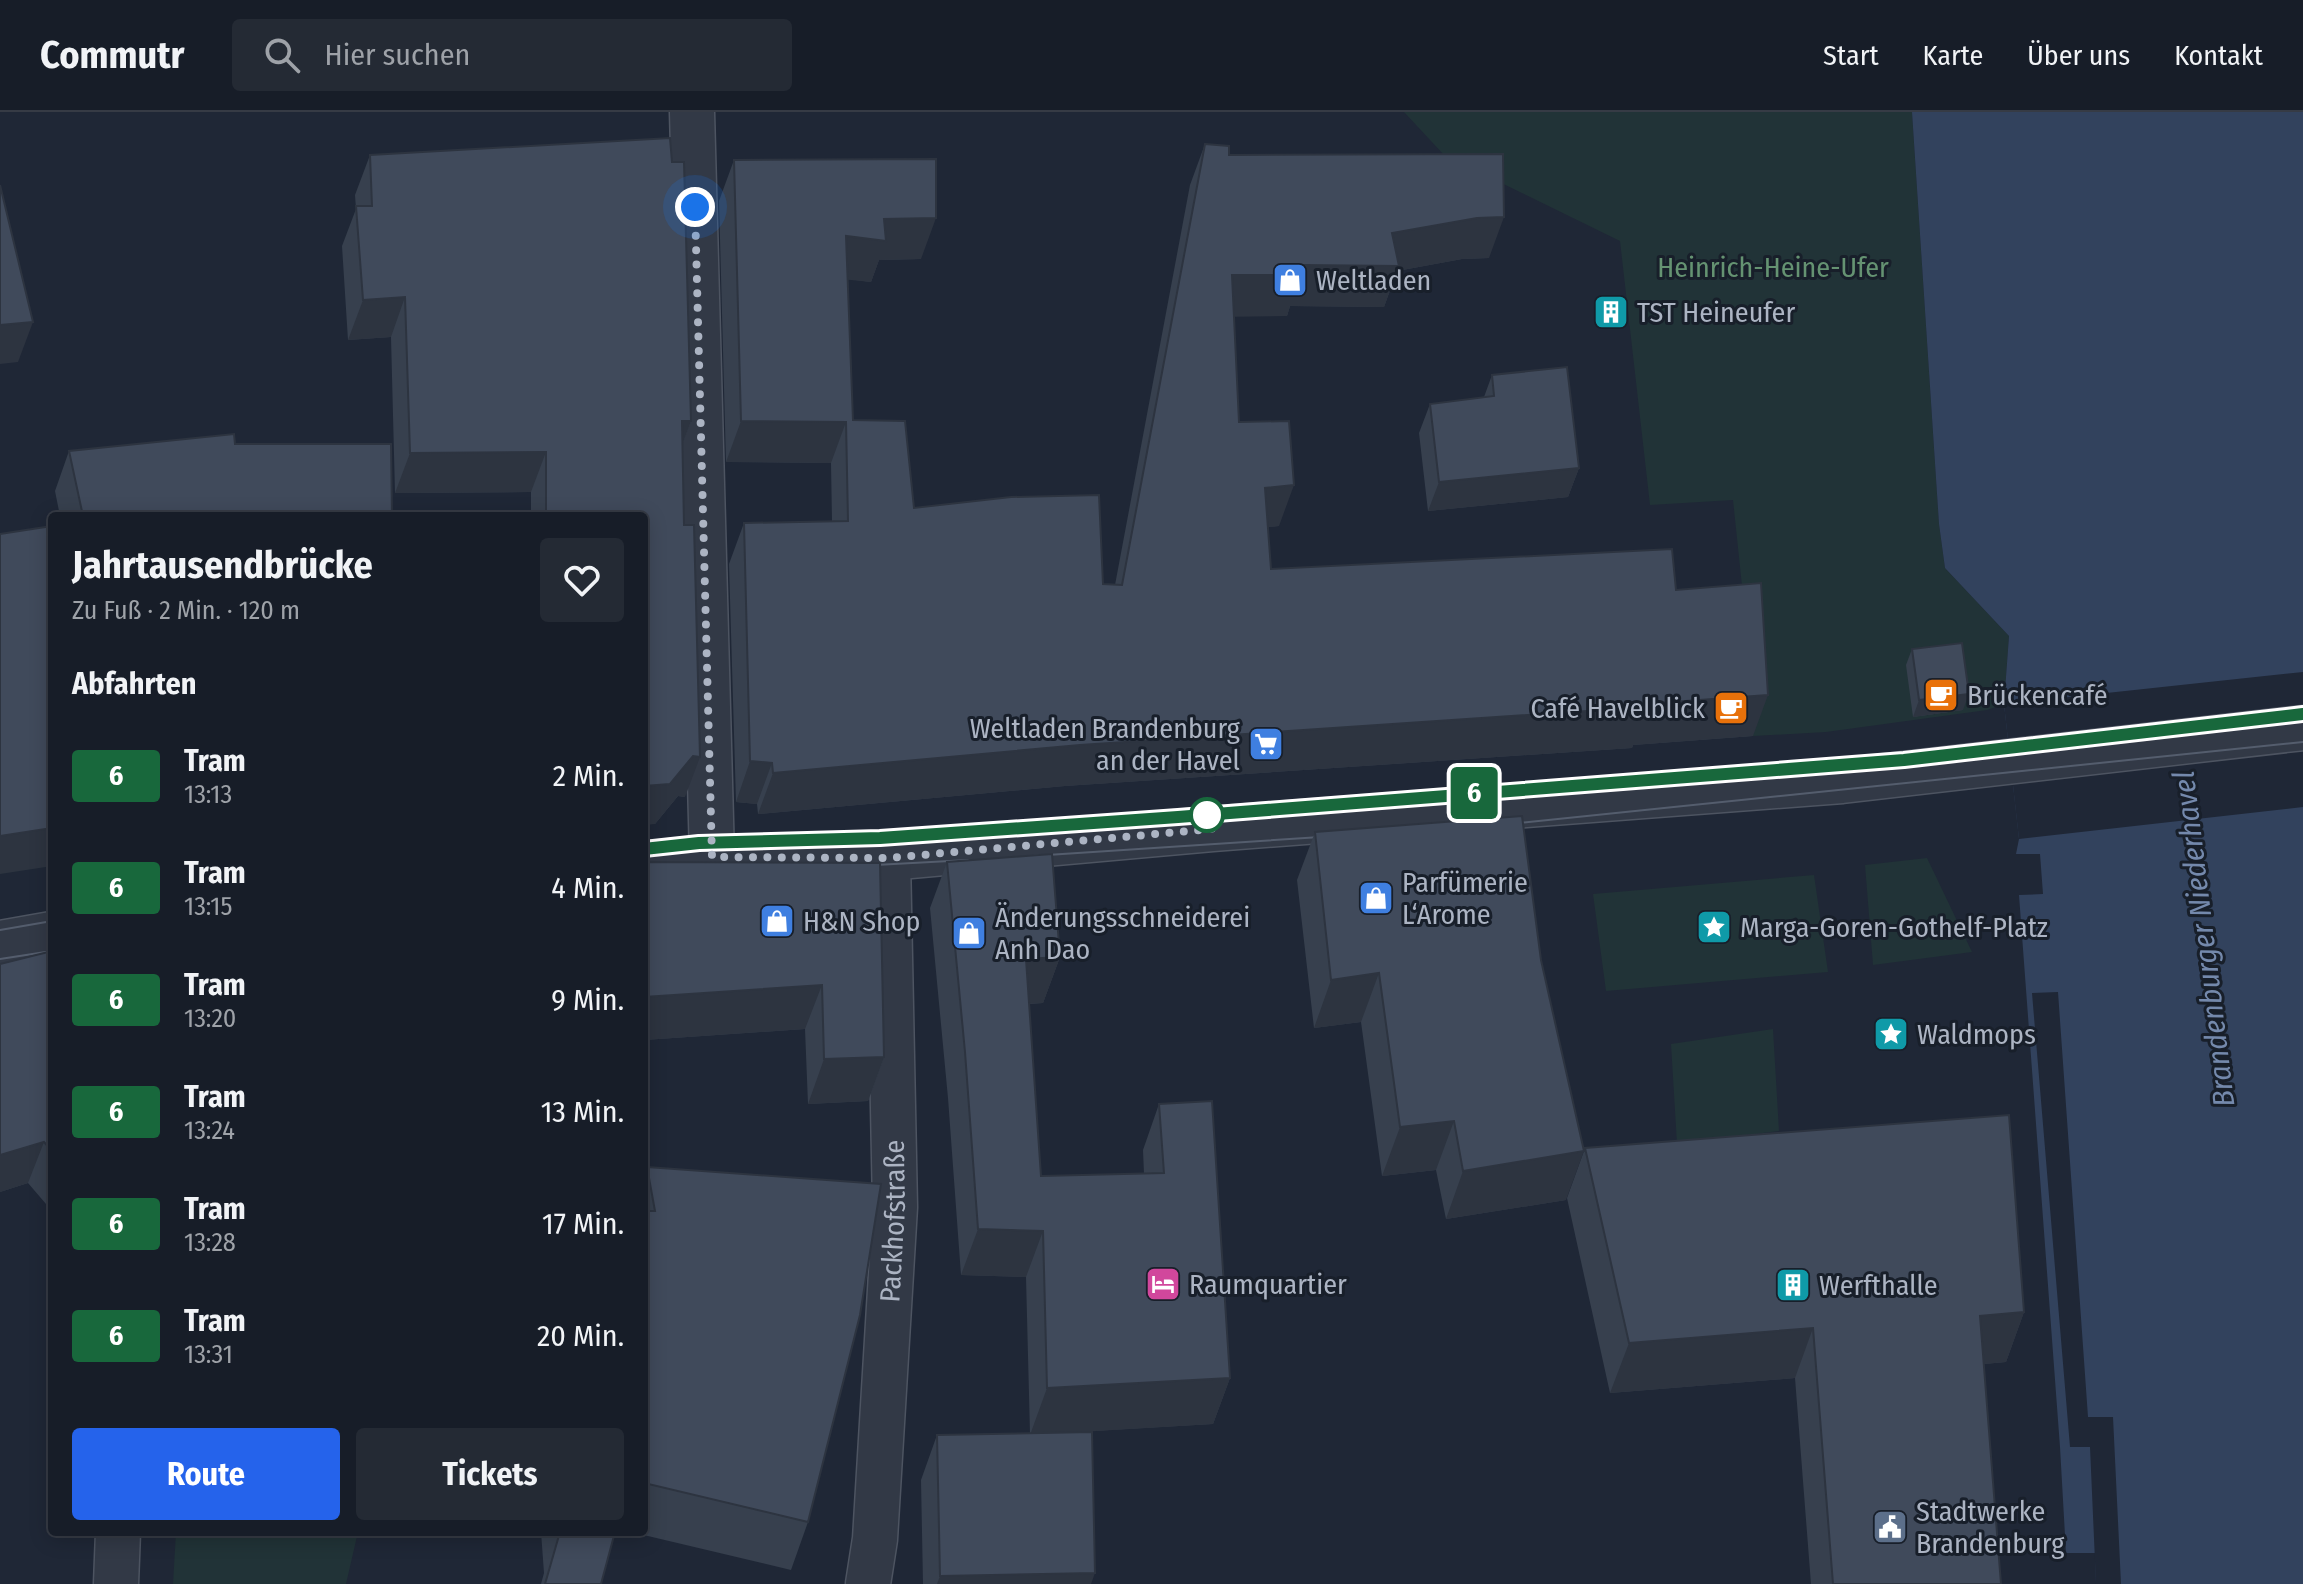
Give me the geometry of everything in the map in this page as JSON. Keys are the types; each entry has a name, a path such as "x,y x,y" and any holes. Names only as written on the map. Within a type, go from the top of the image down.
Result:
{"street":[{"path":"692,112 712,857"},
{"path":"648,864 712,857 888,858 1907,774 2303,728"},
{"name":"Packhofstraße","path":"868,1584 875,1539 895,1207 888,858"},
{"path":"0,943 48,937"},
{"path":"116,1584 118,1536"}],"green space":[{"name":"Heinrich-Heine-Ufer","path":"1404,112 1912,112 1939,524 1945,568 2009,636 2004,704 1987,710 1826,732 1753,736 1746,624 1733,500 1650,505 1620,241 1444,155"},
{"path":"1927,858 1972,952 1873,965 1865,865"},
{"path":"1814,875 1828,972 1606,991 1593,894"},
{"path":"1773,1029 1779,1131 1677,1144 1671,1044"},
{"path":"176,1536 357,1536 346,1584 173,1584"}],"water":[{"name":"Brandenburger Niederhavel","path":"1912,112 2303,112 2303,1584 2096,1584 2095,1553 2066,1553 2019,895 2043,894 2040,854 2016,854 2019,839 2004,704 2009,636 1945,568 1939,524"}],"pier":[{"path":"2303,672 2303,807 2019,839 2004,704"},
{"path":"2058,992 2088,1417 2113,1417 2121,1584 2096,1584 2090,1447 2070,1447 2032,993"}],"building":[{"path":"670,138 672,162 684,162 691,421 682,421 684,525 694,525 700,757 693,756 670,784 648,786 648,512 546,512 546,452 410,453 405,297 363,300 356,206 372,206 370,155"},
{"path":"1205,144 1229,146 1229,155 1503,154 1504,217 1477,218 1392,233 1399,266 1301,265 1302,275 1232,275 1239,422 1289,421 1294,485 1265,488 1271,569 1672,549 1676,590 1761,583 1768,695 1646,704 1647,707 1080,745 773,773 772,763 750,761 744,523 848,521 846,422 741,421 734,160 936,159 936,218 884,219 886,241 846,236 853,420 905,421 914,508 1011,497 1099,495 1103,584 1122,585"},
{"path":"0,185 33,322 0,325"},
{"path":"1567,367 1579,468 1439,482 1430,404 1494,396 1492,375"},
{"path":"234,434 235,444 391,444 392,512 82,512 69,451"},
{"path":"48,527 48,829 0,836 0,534"},
{"path":"1962,643 1969,694 1919,700 1912,649"},
{"path":"1522,816 1541,960 1584,1151 1463,1171 1454,1121 1400,1127 1379,973 1331,980 1315,832"},
{"path":"1052,854 1060,957 1026,959 1041,1176 1164,1173 1159,1104 1212,1101 1230,1378 1047,1388 1043,1231 978,1229 947,862"},
{"path":"648,862 880,863 884,1057 824,1059 822,985 648,997"},
{"path":"48,952 48,1146 44,1142 0,1155 0,964"},
{"path":"2009,1115 2024,1312 1980,1316 2001,1584 1833,1584 1813,1328 1629,1343 1585,1148"},
{"path":"648,1167 881,1184 860,1315 808,1522 648,1484 648,1211 655,1211"},
{"path":"1092,1432 1095,1573 940,1576 937,1435"},
{"path":"559,1536 614,1536 601,1584 545,1584"}],"tram line":[{"path":"648,849 699,843 880,838 1207,815 1904,760 2303,714"},
{"name":"6","path":"648,849 699,843 880,838 1178,817 1904,760 2303,714"},
{"path":"1499,825 2303,742"},
{"path":"1032,856 1336,836"},
{"path":"857,866 968,860"},
{"path":"0,930 48,922"},
{"path":"0,959 48,952"}],"place":[{"name":"Weltladen","path":"1290,280"},
{"name":"TST Heineufer","path":"1611,312"},
{"name":"Brückencafé","path":"1941,695"},
{"name":"Café Havelblick","path":"1731,708"},
{"name":"Weltladen Brandenburg an der Havel","path":"1266,744"},
{"name":"Parfümerie L‘Arome","path":"1376,898"},
{"name":"H&N Shop","path":"777,921"},
{"name":"Marga-Goren-Gothelf-Platz","path":"1714,927"},
{"name":"Änderungsschneiderei Anh Dao","path":"969,933"},
{"name":"Waldmops","path":"1891,1034"},
{"name":"Raumquartier","path":"1163,1284"},
{"name":"Werfthalle","path":"1793,1285"},
{"name":"Stadtwerke Brandenburg","path":"1890,1527"}],"route":[{"path":"695,207 712,857 888,858 1212,829 1207,815"}]}
